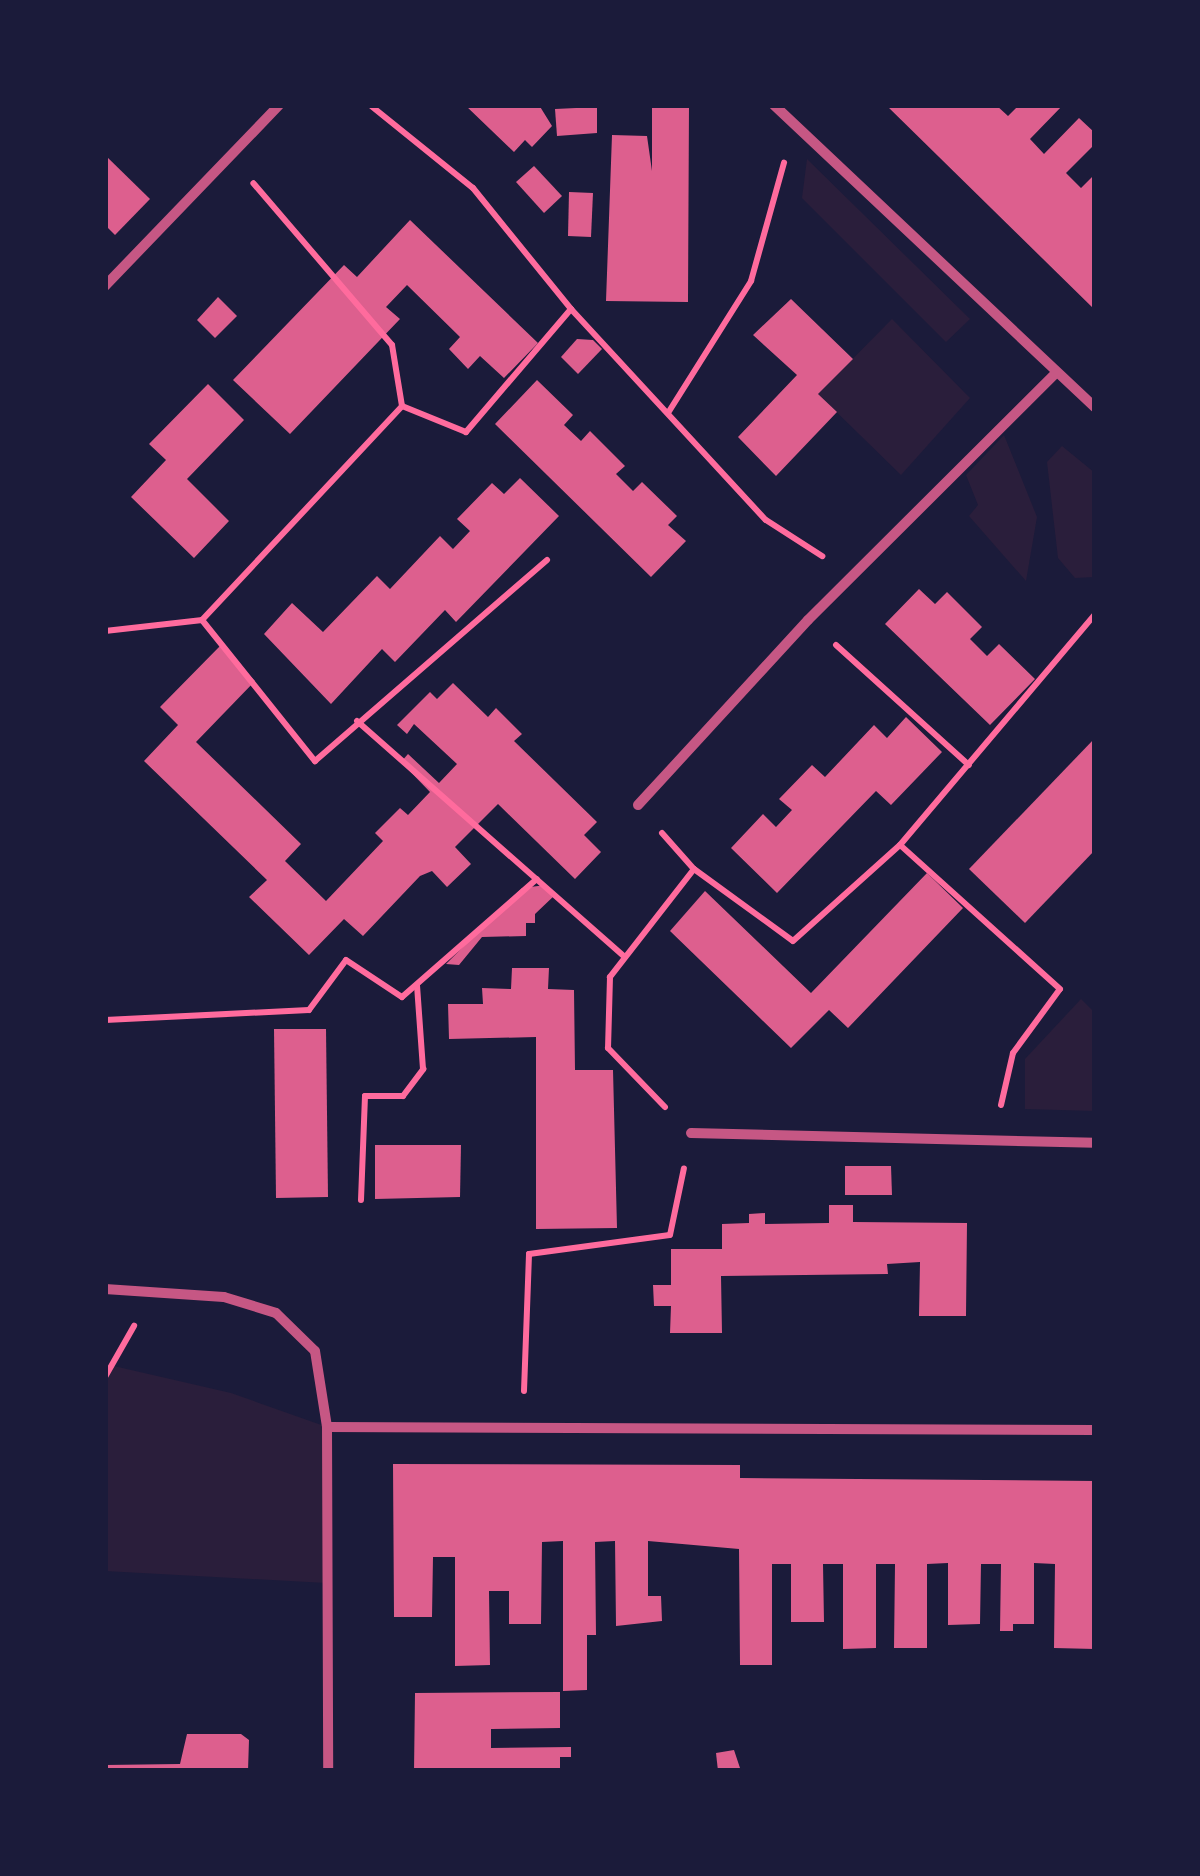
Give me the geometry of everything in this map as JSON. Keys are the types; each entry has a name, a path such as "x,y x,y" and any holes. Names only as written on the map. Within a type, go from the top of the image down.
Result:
{"street":[{"path":"105,286 279,105"},
{"path":"774,105 1095,407"},
{"path":"638,805 808,620 1057,372"},
{"path":"691,1133 1095,1143"},
{"path":"105,1289 224,1297 276,1313 315,1350 327,1427 328,1771"},
{"path":"327,1427 1095,1430"}],"path":[{"path":"370,105 473,188 572,309 766,520 852,575"},
{"path":"668,414 751,280 794,124"},
{"path":"229,158 291,220 392,344 402,406"},
{"path":"402,406 466,432 572,309"},
{"path":"105,631 202,620 402,406"},
{"path":"202,620 315,761 356,721 546,560"},
{"path":"638,805 694,869 793,942 900,844 1095,614"},
{"path":"808,620 969,765"},
{"path":"356,721 625,957"},
{"path":"900,844 1060,989 1013,1053 992,1140"},
{"path":"523,1428 529,1254 670,1236 691,1133 608,1048 610,976 694,869"},
{"path":"105,1020 309,1010 346,960 402,997 537,879"},
{"path":"361,1200 365,1096 403,1096 422,1069 417,984"},
{"path":"105,1377 154,1292"}],"shaded area":[{"path":"807,159 970,319 946,342 802,198"},
{"path":"892,319 970,398 901,475 818,394"},
{"path":"1004,435 1037,517 1026,581 969,516 978,505 966,475"},
{"path":"1062,446 1095,473 1095,577 1075,578 1058,558 1047,462"},
{"path":"1081,999 1095,1013 1095,1111 1025,1109 1025,1059"},
{"path":"105,1364 231,1393 327,1427 326,1583 105,1571"}],"building":[{"path":"465,105 539,105 552,126 532,147 525,140 514,152"},
{"path":"652,105 689,105 688,302 606,301 612,135 647,136 652,171"},
{"path":"886,105 996,105 1008,116 1019,105 1063,105 1030,139 1044,154 1079,118 1095,133 1095,144 1066,173 1081,188 1095,174 1095,310"},
{"path":"597,107 597,133 557,136 555,109"},
{"path":"105,155 150,199 115,235 105,225"},
{"path":"534,166 562,196 544,213 516,182"},
{"path":"569,192 593,193 591,237 568,236"},
{"path":"410,220 538,343 504,378 480,356 468,369 449,349 460,337 407,285 386,307 400,319 290,434 233,380 344,265 357,277"},
{"path":"218,297 237,316 215,338 197,320"},
{"path":"791,299 853,359 818,394 837,412 776,476 738,437 797,375 753,335"},
{"path":"577,339 593,340 602,349 578,374 561,357"},
{"path":"537,380 573,415 564,425 581,441 590,431 625,466 616,474 633,491 642,482 677,516 668,525 686,541 651,577 495,424"},
{"path":"208,384 244,420 187,479 229,521 194,558 131,497 166,460 149,444"},
{"path":"520,478 559,516 456,622 445,610 395,662 382,649 331,704 264,634 292,603 323,632 377,576 390,589 440,536 453,549 470,531 457,519 492,483 504,494"},
{"path":"919,589 935,604 947,592 982,627 970,639 987,656 999,644 1035,679 990,725 885,624"},
{"path":"220,646 255,681 196,742 301,844 285,861 326,901 383,841 375,833 400,808 408,815 430,792 401,762 408,754 439,783 457,764 414,724 407,734 397,725 430,692 437,699 453,683 488,717 496,708 522,734 514,741 597,822 584,835 601,852 575,879 498,804 455,847 471,864 447,887 432,871 420,876 363,936 344,919 309,955 249,897 267,880 144,761 178,725 160,707"},
{"path":"906,717 942,752 891,805 876,791 777,893 731,848 763,814 776,827 792,810 779,799 812,765 825,777 874,725 887,738"},
{"path":"1095,738 1095,850 1025,923 969,869"},
{"path":"927,873 963,908 848,1028 829,1010 791,1048 670,931 705,891 811,993"},
{"path":"546,885 556,894 535,914 535,923 526,923 526,936 482,937 459,965 446,964 522,888"},
{"path":"512,968 549,968 548,989 574,990 575,1070 613,1070 617,1228 536,1229 536,1037 449,1039 448,1004 483,1004 482,988 511,989"},
{"path":"274,1029 326,1029 328,1197 276,1198"},
{"path":"375,1145 461,1145 460,1197 375,1199"},
{"path":"845,1166 891,1166 892,1195 845,1195"},
{"path":"829,1205 853,1205 853,1222 967,1223 966,1316 919,1316 920,1262 887,1264 888,1274 721,1276 722,1333 670,1333 671,1306 654,1306 653,1285 671,1285 671,1249 722,1249 722,1224 749,1223 749,1214 765,1213 765,1224 829,1223"},
{"path":"393,1464 740,1465 740,1478 1095,1481 1095,1649 1054,1648 1055,1564 1034,1563 1034,1624 1013,1624 1013,1631 1000,1631 1001,1564 981,1564 980,1624 948,1625 948,1563 927,1564 927,1648 894,1648 895,1564 876,1564 876,1648 843,1649 843,1564 823,1564 824,1622 791,1622 791,1564 772,1564 772,1665 740,1665 739,1549 648,1541 648,1596 661,1596 662,1621 616,1626 615,1541 595,1542 596,1635 587,1635 587,1690 563,1691 563,1541 542,1542 541,1624 509,1624 509,1591 489,1591 490,1665 455,1666 455,1557 433,1557 432,1617 394,1617"},
{"path":"560,1692 560,1728 491,1729 491,1748 571,1747 571,1757 560,1757 560,1771 414,1771 415,1693"},
{"path":"187,1734 241,1734 249,1740 248,1771 105,1771 105,1765 180,1764"},
{"path":"734,1750 741,1771 718,1771 716,1753"}]}
